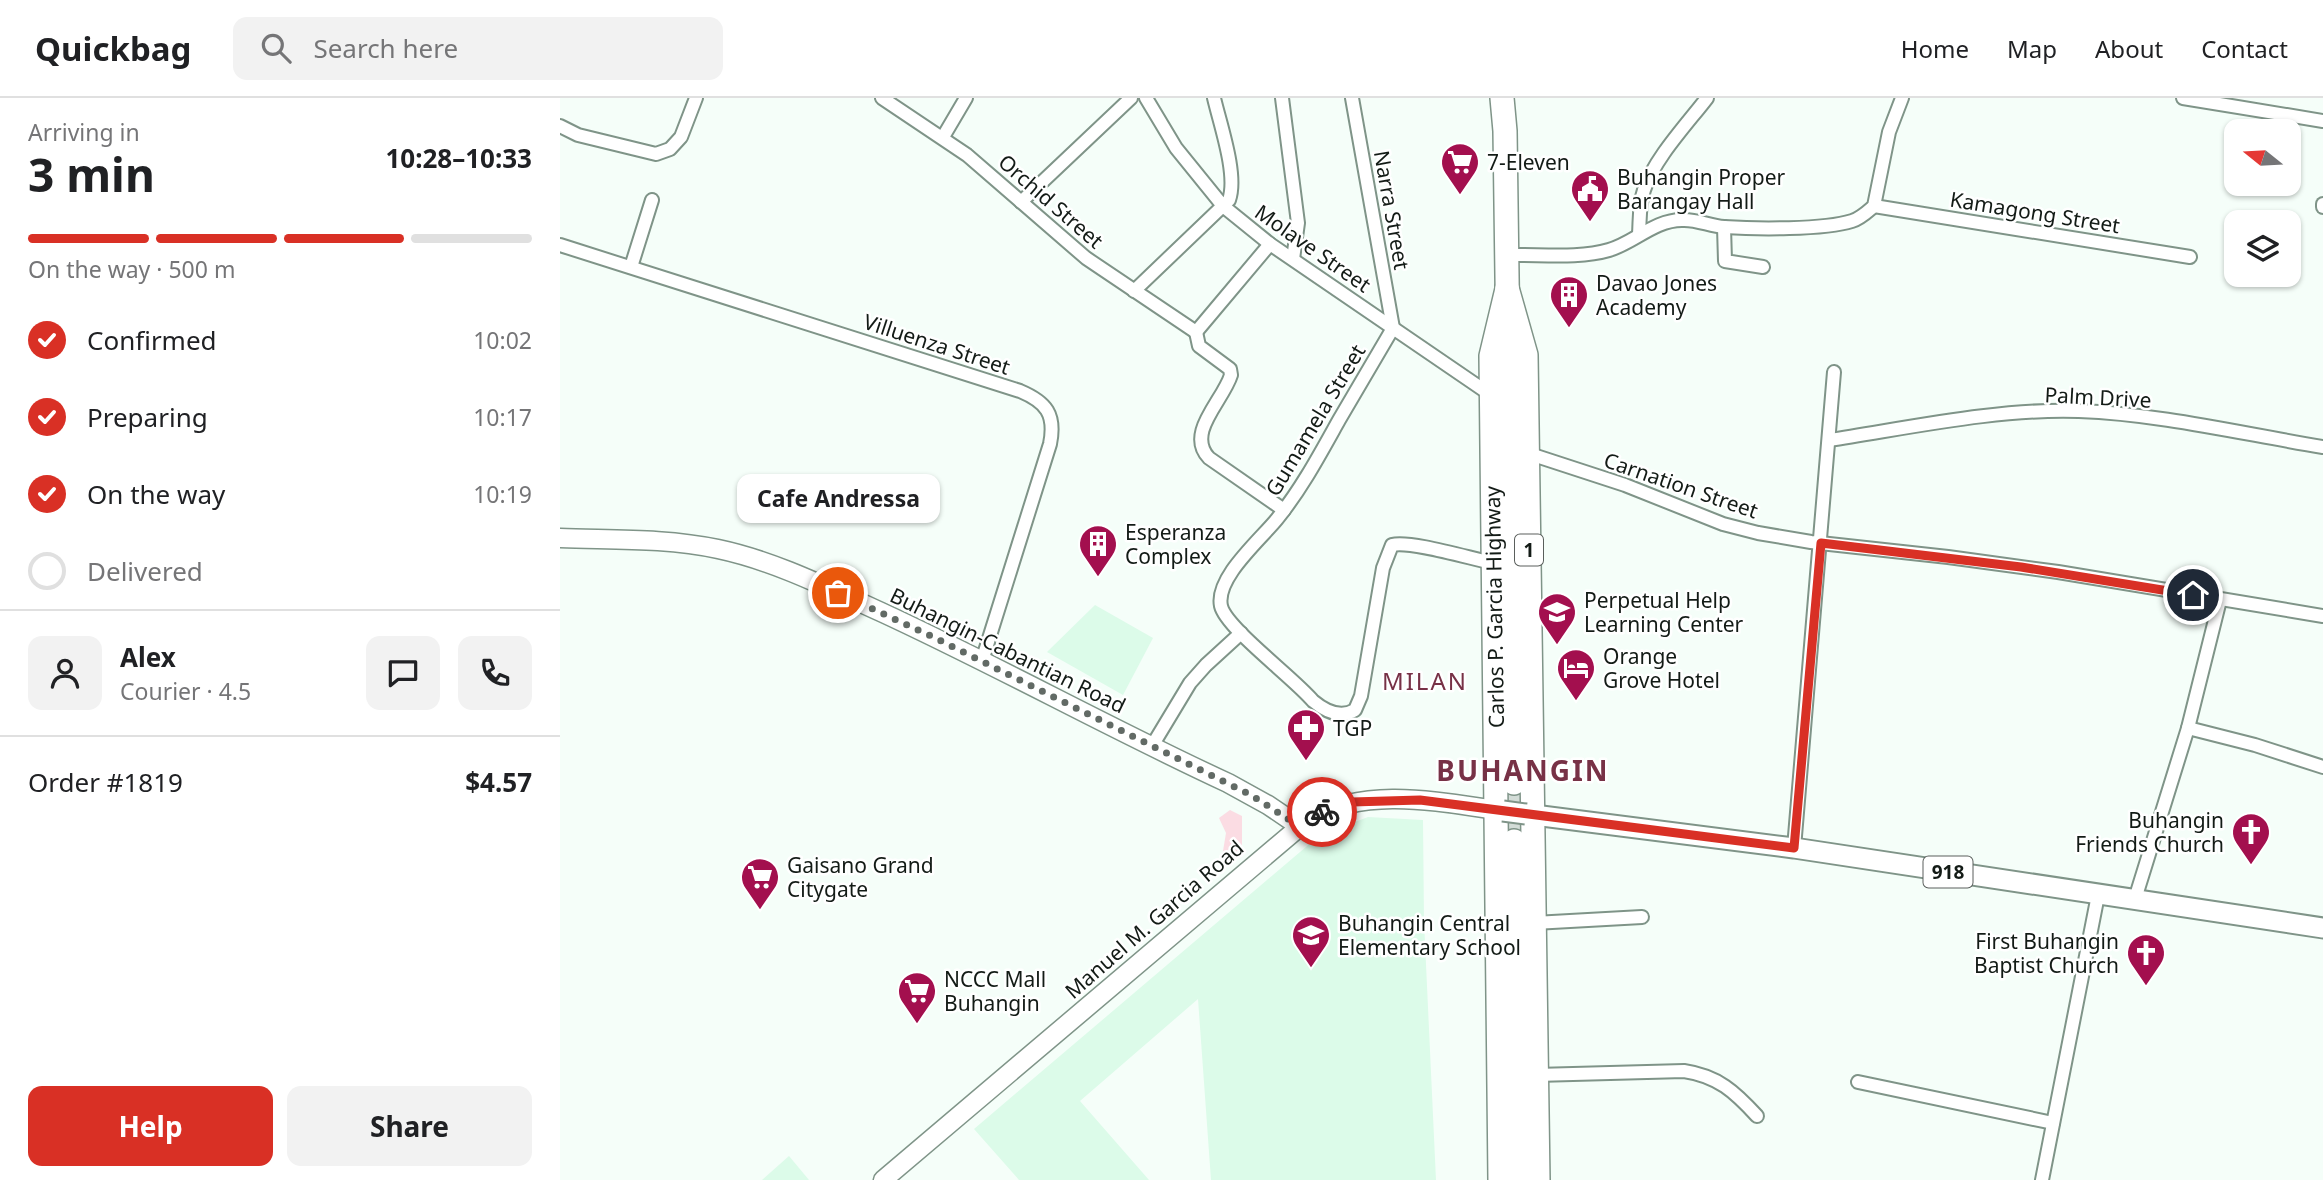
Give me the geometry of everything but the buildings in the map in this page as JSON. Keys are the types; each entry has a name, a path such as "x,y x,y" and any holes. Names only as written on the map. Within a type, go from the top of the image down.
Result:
{"highway":[{"name":"Carlos P. Garcia Highway","path":"1502,98 1506,131 1514,783"},
{"name":"Carlos P. Garcia Highway","path":"1500,1180 1499,810 1491,356 1507,288"},
{"name":"Carlos P. Garcia Highway","path":"1507,288 1526,355 1529,814 1534,923 1538,1180"},
{"path":"1514,841 1518,1180"}],"main road":[{"name":"Buhangin-Cabantian Road","path":"560,538 621,538 680,543 748,557 815,582 982,661 1251,795 1299,826"},
{"name":"Manuel M. Garcia Road","path":"883,1180 1299,826 1335,806 1371,800 1420,800 1499,810"},
{"name":"918","path":"1499,810 1794,848 2323,928"}],"street":[{"path":"560,126 578,135 656,155 670,149 681,137 696,98"},
{"name":"Orchid Street","path":"882,98 943,137 988,172 1086,258 1196,332 1199,346 1225,364 1231,375 1204,427 1199,442 1202,451 1284,510"},
{"path":"943,137 966,98"},
{"path":"1021,202 1131,98"},
{"name":"Molave Street","path":"1146,98 1176,148 1223,206 1270,244 1492,395"},
{"path":"1133,291 1223,206 1231,194 1231,175 1214,98"},
{"path":"1282,98 1297,215 1293,259"},
{"name":"Narra Street","path":"1352,98 1394,328"},
{"path":"1639,234 1644,189 1664,155 1707,98"},
{"path":"1507,255 1597,253 1622,246 1654,227 1682,220 1724,227 1829,225 1852,221 1874,206 1889,132 1902,98"},
{"path":"2183,98 2221,101 2323,121"},
{"path":"631,267 652,200"},
{"name":"Kamagong Street","path":"1874,206 2190,257"},
{"path":"1724,227 1725,261 1763,267"},
{"path":"1196,332 1270,244"},
{"name":"Villuenza Street","path":"560,245 1036,398 1052,419 1050,444 982,661"},
{"name":"Gumamela Street","path":"1394,328 1310,473 1284,510 1233,569 1220,592 1223,613 1321,708 1334,713 1350,713 1355,710 1361,696 1383,568 1392,545 1413,546 1493,563"},
{"path":"1794,848 1834,372"},
{"name":"Palm Drive","path":"1829,440 2015,414 2080,411 2170,421 2322,445"},
{"name":"Carnation Street","path":"1527,453 1625,485 1723,524 1758,533 2024,567 2323,616"},
{"path":"2134,899 2188,728 2220,600"},
{"path":"1153,746 1190,683 1241,633"},
{"path":"2188,728 2255,745 2323,767"},
{"path":"2042,1180 2098,895"},
{"path":"1534,923 1642,917"},
{"path":"1536,1075 1700,1074 1724,1085 1757,1116"},
{"path":"1858,1082 2053,1123"}],"shaded area":[{"path":"1095,605 1153,638 1123,695 1047,652"},
{"path":"1230,810 1242,816 1242,847 1224,862 1222,857 1226,833 1219,818"},
{"name":"Buhangin Central Elementary School","path":"1368,817 1423,820 1424,921 1436,1180 1211,1180 1198,999 1080,1101 1149,1180 1019,1180 974,1129 1320,835"},
{"path":"789,1156 809,1180 762,1180"}],"tunnel":[{"path":"1514,783 1514,841"}],"way so far":[{"path":"838,593 929,635 1251,795 1299,826 1322,812"}],"place":[{"name":"7-Eleven","path":"1460,196"},
{"name":"Buhangin Proper Barangay Hall","path":"1590,223"},
{"name":"Davao Jones Academy","path":"1569,329"},
{"name":"Esperanza Complex","path":"1098,578"},
{"name":"Cafe Andressa","path":"838,593"},
{"name":"Perpetual Help Learning Center","path":"1557,646"},
{"name":"Orange Grove Hotel","path":"1576,702"},
{"name":"TGP","path":"1306,762"},
{"name":"Buhangin Friends Church","path":"2251,866"},
{"name":"Gaisano Grand Citygate","path":"760,911"},
{"name":"Buhangin Central Elementary School","path":"1311,969"},
{"name":"First Buhangin Baptist Church","path":"2146,987"},
{"name":"NCCC Mall Buhangin","path":"917,1025"}],"district":[{"name":"MILAN","path":"1425,680"},
{"name":"BUHANGIN","path":"1523,770"}],"route":[{"path":"1322,812 1352,802 1420,800 1794,848 1821,543 2058,572 2193,595"}]}
